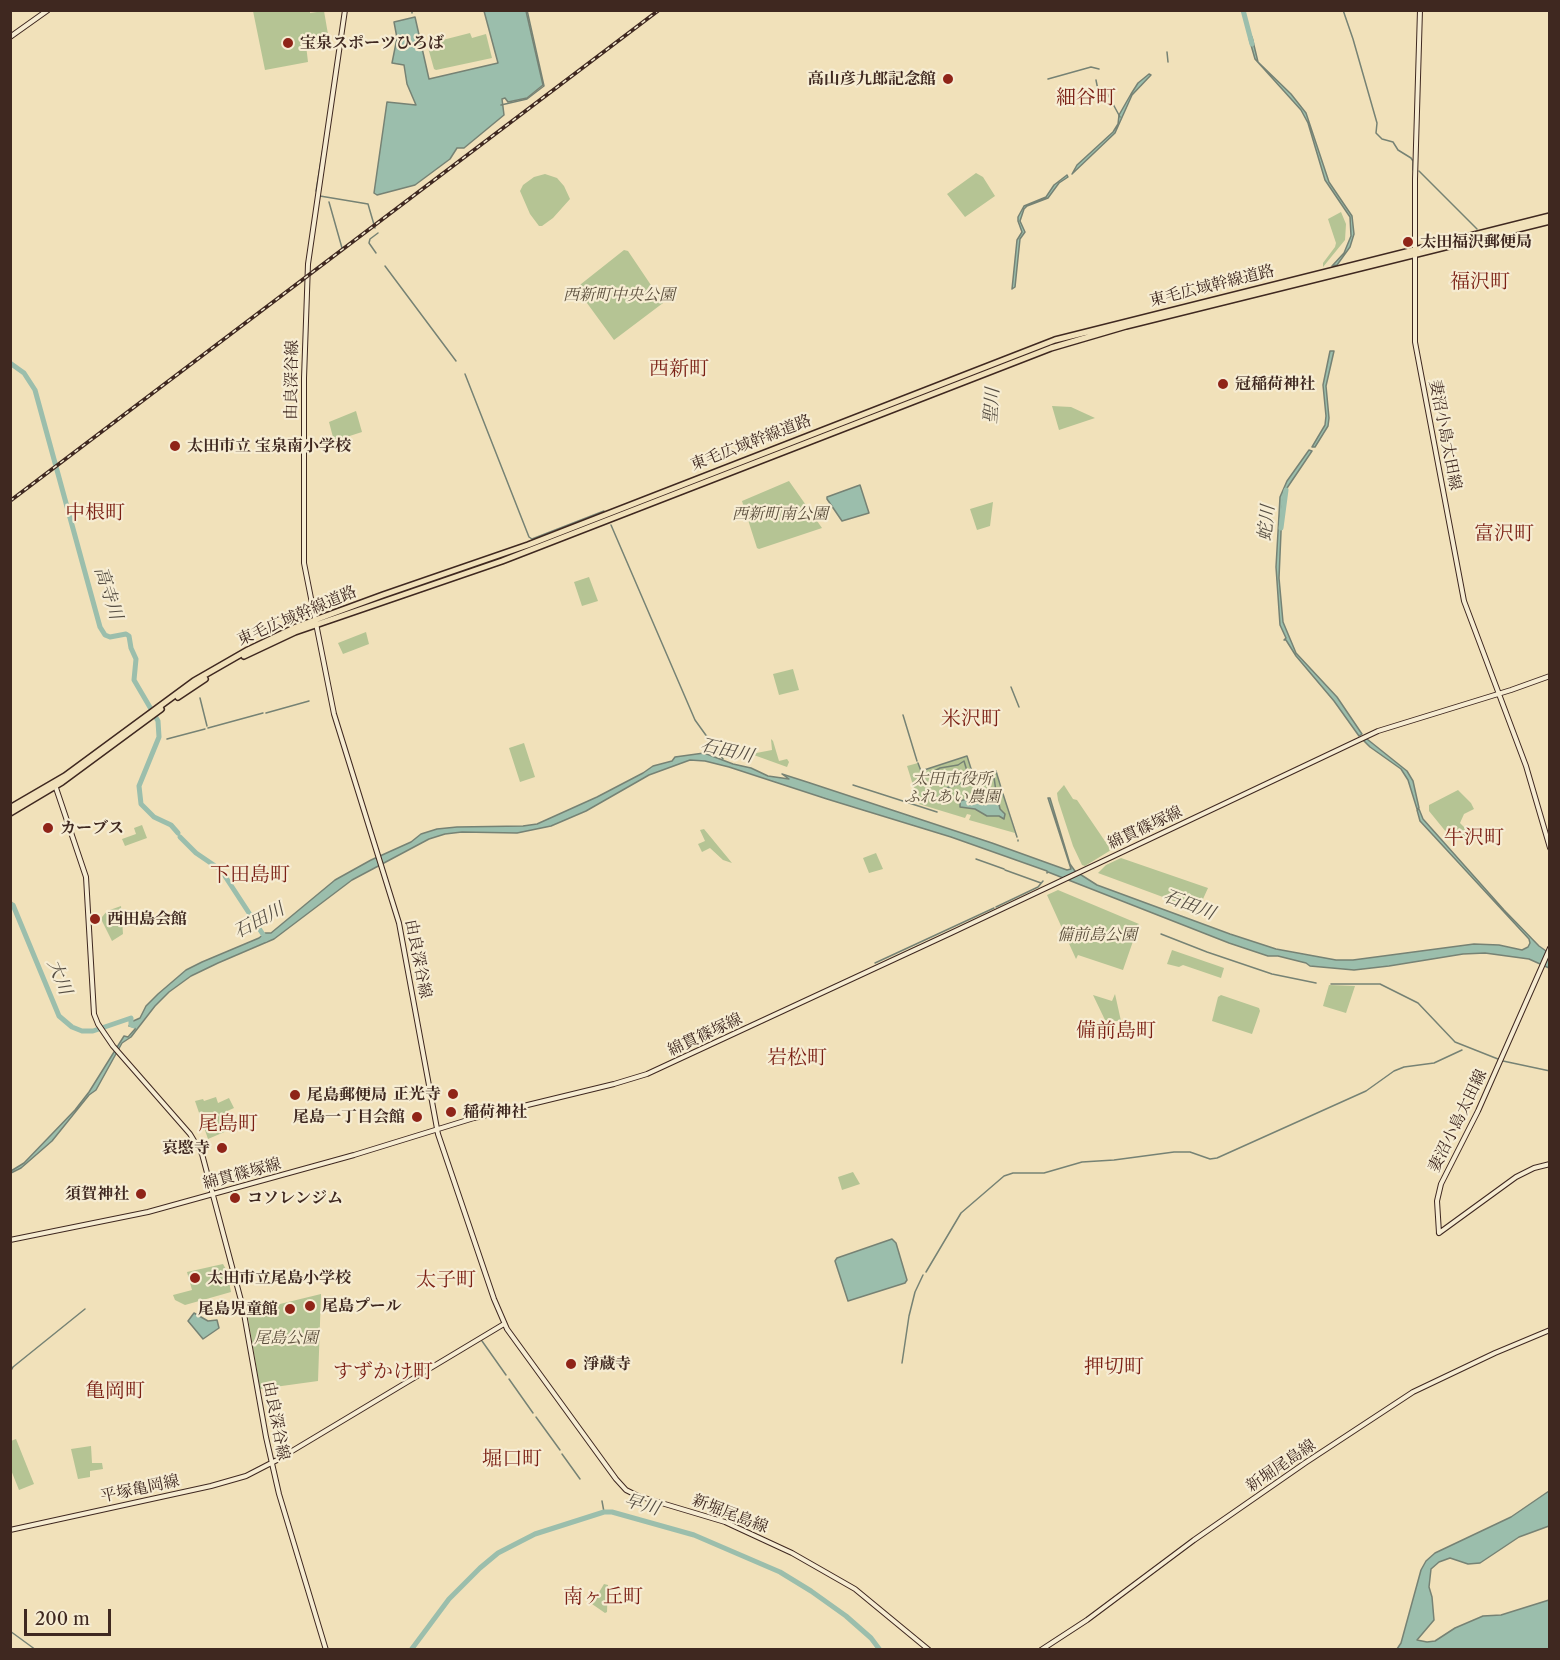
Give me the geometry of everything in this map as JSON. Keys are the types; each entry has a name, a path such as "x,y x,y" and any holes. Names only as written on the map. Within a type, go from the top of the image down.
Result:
{"highway":[{"name":"東毛広域幹線道路","path":"10,811 55,785 194,681 281,634 316,623 383,595 528,545 1008,361 1059,338 1339,271 1550,216"},
{"name":"東毛広域幹線道路","path":"1415,252 1550,221"}],"main road":[{"path":"10,37 48,10"},
{"name":"由良深谷線","path":"345,10 312,234 305,304 304,563 341,742 401,929 438,1129"},
{"name":"妻沼小島太田線","path":"1420,10 1414,334 1464,601 1526,766 1550,848"},
{"name":"綿貫篠塚線","path":"10,1240 125,1217 354,1155 482,1115 647,1074 1368,735 1417,717 1498,694 1550,676"},
{"name":"由良深谷線","path":"55,785 86,877 94,1014 102,1032 190,1134 202,1154 243,1308 279,1494 327,1650"},
{"name":"妻沼小島太田線","path":"1550,948 1478,1111 1440,1188 1437,1205 1439,1233 1516,1177 1534,1168 1550,1164"},
{"name":"新堀尾島線","path":"438,1129 455,1185 504,1324 626,1490 638,1496 724,1522 792,1552 855,1589 929,1650"},
{"path":"272,1463 504,1324"},
{"name":"新堀尾島線","path":"1041,1650 1095,1614 1194,1540 1305,1463 1413,1392 1550,1330"},
{"name":"平塚亀岡線","path":"10,1530 223,1483 246,1476 272,1463"}],"green space":[{"name":"宝泉スポーツひろば","path":"310,10 310,13 324,11 329,40 306,45 308,62 265,70 253,11"},
{"path":"470,33 472,38 486,34 492,58 434,69 427,44"},
{"path":"976,173 983,177 995,196 965,217 947,194"},
{"path":"545,174 557,178 570,199 553,218 539,226 530,214 520,191 523,185 534,177"},
{"path":"1341,212 1346,224 1345,240 1323,267 1323,263 1336,243 1328,219"},
{"name":"西新町中央公園","path":"624,250 628,251 663,303 614,340 576,288"},
{"path":"1052,406 1071,407 1095,418 1059,430"},
{"path":"356,411 362,432 334,441 329,422"},
{"name":"西新町南公園","path":"789,481 822,528 759,549 742,501"},
{"path":"993,502 990,526 977,530 970,509"},
{"path":"589,577 598,601 582,606 574,582"},
{"path":"366,632 369,644 343,654 338,643"},
{"path":"793,669 799,690 779,695 773,674"},
{"path":"771,739 779,761 787,759 789,762 787,767 751,754 772,750"},
{"path":"524,743 535,777 520,782 509,748"},
{"name":"太田市役所 ふれあい農園","path":"967,756 974,778 996,771 1015,833 969,820 971,815 967,814 965,818 919,804 907,766 918,763 921,771"},
{"path":"1064,785 1111,850 1085,866 1082,865 1073,846 1058,800 1057,793"},
{"path":"1458,790 1474,809 1464,814 1460,823 1471,834 1456,840 1451,838 1429,811 1429,805"},
{"path":"142,825 147,838 125,846 122,839 136,834 134,828"},
{"path":"704,829 732,863 723,860 710,848 702,852 698,844 705,841 700,830"},
{"path":"876,853 883,869 869,873 863,858"},
{"path":"1121,858 1208,888 1198,910 1098,873 1106,865"},
{"name":"備前島公園","path":"1058,890 1139,924 1123,970 1078,955 1076,959 1047,895"},
{"path":"121,906 123,934 112,941 102,917 107,911"},
{"path":"1172,950 1224,968 1221,978 1183,965 1179,967 1167,964"},
{"path":"1329,985 1355,986 1346,1013 1323,1006"},
{"path":"1115,994 1121,1021 1108,1021 1105,1020 1093,995 1112,1001"},
{"path":"1221,995 1259,1008 1252,1034 1212,1021 1218,997"},
{"path":"216,1097 218,1103 229,1098 234,1108 225,1112 229,1130 208,1139 195,1101"},
{"path":"853,1172 860,1184 842,1190 838,1177"},
{"path":"223,1264 227,1271 231,1292 185,1305 175,1300 173,1295 192,1290 187,1272"},
{"name":"尾島公園","path":"321,1294 318,1381 260,1389 247,1312"},
{"path":"16,1439 34,1484 19,1490 11,1470 11,1441"},
{"path":"91,1446 92,1463 102,1463 103,1469 90,1471 90,1477 78,1479 71,1449"},
{"path":"604,1584 608,1585 607,1612 605,1613 592,1604"}],"shaded area":[{"path":"484,11 526,11 543,85 527,98 508,102 505,98 502,99 504,115 464,148 457,148 450,159 415,185 377,195 374,193 387,102 416,105 407,84 404,65 392,63 397,38 394,22 415,17 429,79 498,63"},
{"path":"1252,37 1258,62 1291,94 1306,113 1329,182 1352,216 1354,234 1350,247 1337,265 1332,266 1344,253 1351,236 1350,217 1325,180 1308,123 1301,110 1255,59 1249,38"},
{"path":"1149,74 1151,75 1132,95 1115,133 1072,174 1077,165 1113,132 1118,124 1119,115 1131,94 1138,83"},
{"path":"1067,175 1068,177 1059,183 1048,198 1024,209 1020,221 1025,232 1020,239 1015,287 1012,289 1017,240 1022,232 1018,217 1024,206 1046,197 1054,185"},
{"path":"1330,351 1334,351 1326,386 1328,426 1315,447 1312,447 1325,425 1323,385"},
{"path":"1309,450 1312,451 1285,491 1282,509 1279,578 1283,622 1296,653 1337,697 1362,734 1359,736 1334,701 1284,640 1286,638 1280,625 1276,567 1280,497 1287,481"},
{"path":"860,485 869,513 842,521 827,497"},
{"path":"1367,739 1407,771 1413,781 1419,808 1417,809 1408,780 1401,769 1363,740"},
{"path":"704,753 768,776 789,779 782,774 1067,870 1071,869 1048,798 1050,798 1070,864 1075,871 1097,885 1276,949 1336,960 1353,960 1474,944 1499,945 1522,950 1528,947 1529,939 1420,821 1417,810 1419,809 1423,819 1504,910 1539,946 1549,953 1549,968 1529,959 1485,953 1463,954 1354,970 1310,966 1278,956 1268,956 1047,873 1047,871 951,837 729,767 690,760 649,775 586,811 551,826 517,833 462,832 429,839 352,880 274,939 191,976 169,992 131,1037 122,1043 96,1090 89,1095 52,1141 21,1168 11,1173 24,1163 75,1110 124,1036 128,1037 135,1029 129,1026 131,1022 140,1018 146,1006 186,970 259,938 265,933 271,933 335,880 411,842 421,834 437,829 457,827 537,824 597,797 653,766 672,761 675,757"},
{"path":"970,798 998,799 1000,809 1005,814 1004,819 999,816 987,816 975,809 960,807 960,801"},
{"path":"892,1239 896,1243 907,1280 905,1283 848,1301 835,1261 837,1258"},
{"path":"194,1313 208,1321 217,1320 219,1328 203,1339 188,1321"},
{"path":"1549,1491 1549,1526 1519,1537 1480,1563 1468,1564 1450,1558 1439,1562 1431,1569 1429,1587 1434,1620 1417,1640 1435,1641 1455,1628 1483,1616 1501,1615 1549,1600 1549,1649 1397,1649 1401,1643 1421,1570 1426,1561 1435,1553 1511,1517"}],"waterway":[{"path":"501,105 527,99 544,86 527,10"},
{"name":"蛇川","path":"1243,10 1252,44"},
{"path":"1343,10 1377,123 1376,133 1382,139 1393,142 1398,150 1411,158 1413,170"},
{"name":"聖川","path":"1167,52 1168,62"},
{"path":"1048,79 1091,67 1099,69"},
{"path":"1096,80 1098,90"},
{"path":"1100,92 1106,91 1120,117"},
{"path":"316,191 323,148"},
{"path":"1419,171 1477,229"},
{"path":"320,196 368,204"},
{"path":"329,202 342,248"},
{"path":"368,204 375,228"},
{"path":"376,253 369,243 370,239 378,233"},
{"path":"385,266 456,361"},
{"name":"高寺川","path":"10,363 24,373 35,390 100,627 105,635 110,637 126,634 129,636 136,659 134,680 158,721 159,737 139,786 141,804 154,817 171,825 178,833"},
{"path":"465,374 529,537 532,539 604,511"},
{"name":"蛇川","path":"1281,528 1286,490"},
{"name":"石田川","path":"611,525 695,720 723,759"},
{"name":"聖川","path":"1011,687 1019,707"},
{"path":"200,698 207,726"},
{"path":"266,713 309,701"},
{"path":"208,728 263,713"},
{"path":"903,715 917,761"},
{"path":"167,739 205,729"},
{"path":"918,763 921,771 967,756 974,778 996,771 1002,791"},
{"path":"925,776 940,768 958,765 964,761 970,781 994,777 997,799"},
{"path":"939,797 946,788 969,781"},
{"path":"853,785 937,812"},
{"path":"1003,794 1017,837"},
{"name":"高寺川","path":"180,837 196,853 221,870 266,939"},
{"path":"976,859 1004,869"},
{"path":"1005,870 1041,883"},
{"path":"996,907 1038,887 1043,881"},
{"name":"大川","path":"10,899 13,905"},
{"name":"大川","path":"13,905 59,1016 72,1027 82,1031 93,1031 131,1018 131,1025 134,1026"},
{"path":"875,963 994,908"},
{"path":"1161,934 1272,974 1316,983"},
{"path":"1331,984 1380,984 1418,1003 1455,1042 1503,1061 1550,1071"},
{"path":"926,1272 961,1213 1004,1176 1013,1173 1044,1173 1082,1162 1174,1152 1190,1152 1210,1159 1217,1158 1366,1091 1394,1071 1404,1067 1434,1063 1462,1050"},
{"path":"902,1363 909,1316 915,1292 923,1275"},
{"path":"10,1372 13,1367 85,1309"},
{"path":"482,1341 506,1375"},
{"path":"509,1379 533,1413"},
{"path":"536,1417 560,1450"},
{"path":"562,1454 580,1479"},
{"path":"602,1501 604,1512"},
{"name":"早川","path":"411,1650 449,1599 498,1553 535,1534 604,1512 612,1512 694,1535 780,1572 846,1616 871,1638 880,1650"},
{"path":"10,1631 36,1650"}],"railway":[{"path":"10,501 659,10"}],"place":[{"name":"宝泉スポーツひろば","path":"288,43"},
{"name":"高山彦九郎記念館","path":"948,79"},
{"name":"太田福沢郵便局","path":"1408,242"},
{"name":"冠稲荷神社","path":"1223,384"},
{"name":"太田市立 宝泉南小学校","path":"175,446"},
{"name":"カーブス","path":"48,828"},
{"name":"西田島会館","path":"95,919"},
{"name":"正光寺","path":"453,1094"},
{"name":"尾島郵便局","path":"295,1095"},
{"name":"稲荷神社","path":"451,1112"},
{"name":"尾島一丁目会館","path":"417,1117"},
{"name":"哀愍寺","path":"222,1148"},
{"name":"須賀神社","path":"141,1194"},
{"name":"コソレンジム","path":"235,1198"},
{"name":"太田市立尾島小学校","path":"195,1278"},
{"name":"尾島プール","path":"310,1306"},
{"name":"尾島児童館","path":"290,1309"},
{"name":"淨蔵寺","path":"571,1364"}],"district":[{"name":"細谷町","path":"1086,98"},
{"name":"福沢町","path":"1480,282"},
{"name":"西新町","path":"679,369"},
{"name":"中根町","path":"95,513"},
{"name":"富沢町","path":"1504,534"},
{"name":"米沢町","path":"971,719"},
{"name":"牛沢町","path":"1474,838"},
{"name":"下田島町","path":"250,875"},
{"name":"備前島町","path":"1116,1031"},
{"name":"岩松町","path":"797,1058"},
{"name":"尾島町","path":"228,1124"},
{"name":"太子町","path":"446,1280"},
{"name":"押切町","path":"1114,1367"},
{"name":"すずかけ町","path":"383,1372"},
{"name":"亀岡町","path":"115,1391"},
{"name":"堀口町","path":"512,1459"},
{"name":"南ヶ丘町","path":"603,1597"}]}
